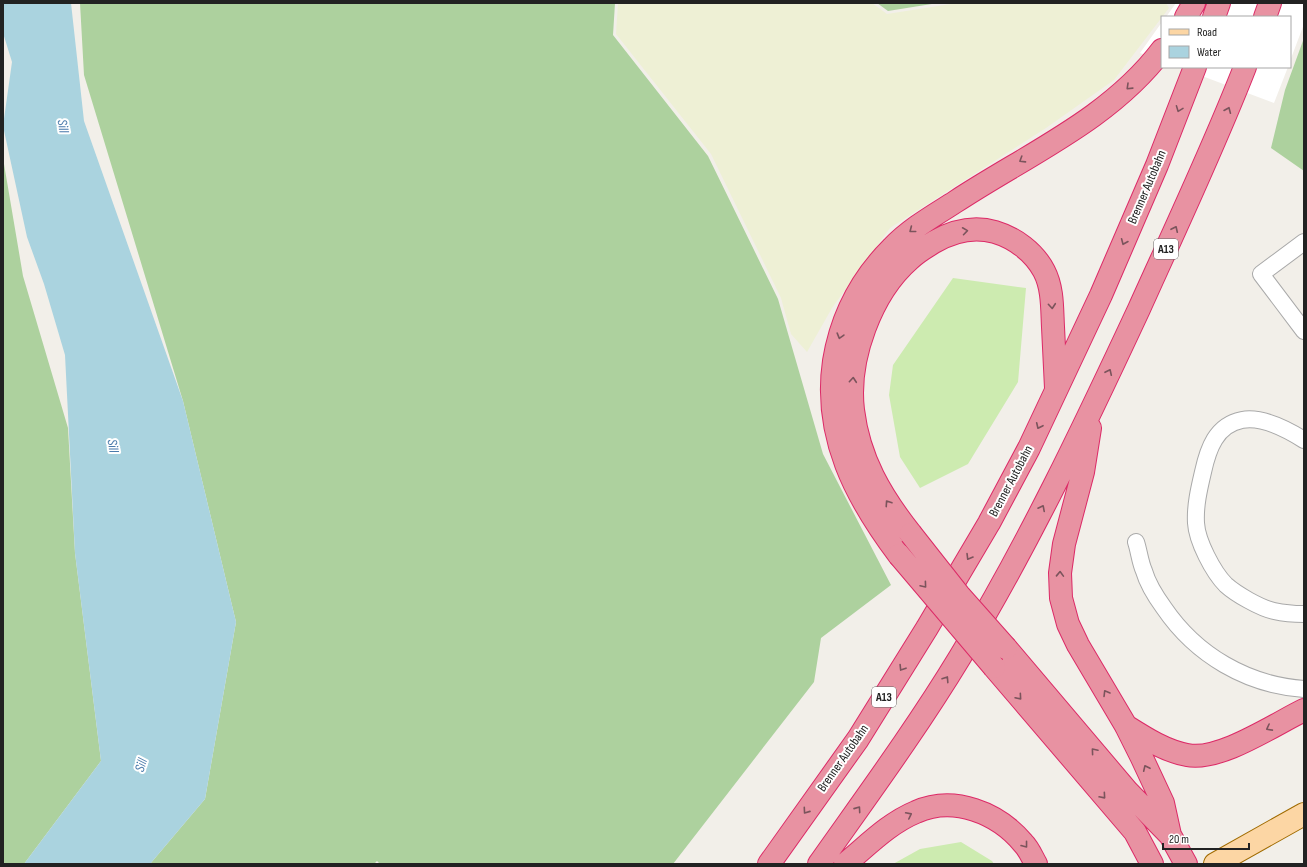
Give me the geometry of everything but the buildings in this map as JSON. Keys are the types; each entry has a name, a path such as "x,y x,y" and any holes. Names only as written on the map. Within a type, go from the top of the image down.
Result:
{"highway":[{"path":"1187,16 1194,3"},
{"path":"1214,16 1220,3"},
{"path":"1265,16 1270,3"},
{"path":"1152,864 1135,832 900,555 875,522 854,484 842,457 835,425 832,391 833,372 838,341 850,307 870,274 892,248 928,219 972,190 1084,122 1124,92 1159,54"},
{"name":"A13","path":"819,864 899,752 960,657 1025,543 1093,408 1194,189 1245,68"},
{"name":"Brenner Autobahn","path":"769,864 858,739 927,628 989,523 1029,448 1111,274 1157,165 1194,70"},
{"path":"1056,390 1052,304 1050,286 1044,271 1026,249 1002,234 984,230 967,230 948,235 938,240 909,259 887,286 872,310 866,324 855,364 852,399 862,453 881,492 911,534 959,594 1006,648 1155,808"},
{"path":"1093,408 1083,472 1064,544 1060,573 1061,598 1068,624 1078,645 1126,726 1155,808 1186,864"},
{"path":"1126,726 1151,741 1189,756 1213,754 1232,748 1304,710"},
{"path":"844,864 883,832 903,818 925,809 945,806 972,809 1006,826 1024,844 1036,864"}],"main road":[{"path":"1215,864 1304,814"}],"lane":[{"path":"1304,242 1261,274 1304,331"},
{"path":"1304,440 1292,432 1265,421 1242,420 1226,426 1215,437 1205,463 1197,496 1196,523 1200,543 1226,585 1246,599 1273,611 1304,614"},
{"path":"1136,542 1144,572 1153,592 1179,628 1201,649 1240,674 1289,688 1304,689"}],"green space":[{"path":"80,3 615,3 613,35 708,156 778,299 823,454 891,585 821,638 814,682 673,864 380,864 377,861 374,864 150,864 205,799 236,622 183,401 84,75"},
{"path":"618,3 872,3 887,14 957,3 1166,3 1169,8 1163,16 1161,16 1161,18 1114,80 1046,128 890,228 832,308 807,352 791,334 781,298 711,154 616,34"},
{"path":"877,3 938,3 888,11"},
{"path":"1304,38 1304,171 1271,148 1285,90"},
{"path":"3,158 23,276 68,428 75,553 101,761 24,864 3,864"},
{"path":"953,278 1026,288 1018,382 968,464 920,488 900,457 889,395 893,365"},
{"path":"961,842 992,861 994,864 893,864 920,849"}],"water":[{"name":"Sill","path":"3,3 71,3 84,121 183,401 236,622 205,799 150,864 24,864 101,761 75,553 65,355 44,284 27,237 3,126 12,62 3,33"}],"pier":[{"path":"1176,3 1304,3 1304,24 1291,58 1291,16 1167,16"},
{"path":"1161,23 1161,61 1140,53"},
{"path":"1181,68 1288,68 1274,103"}]}
